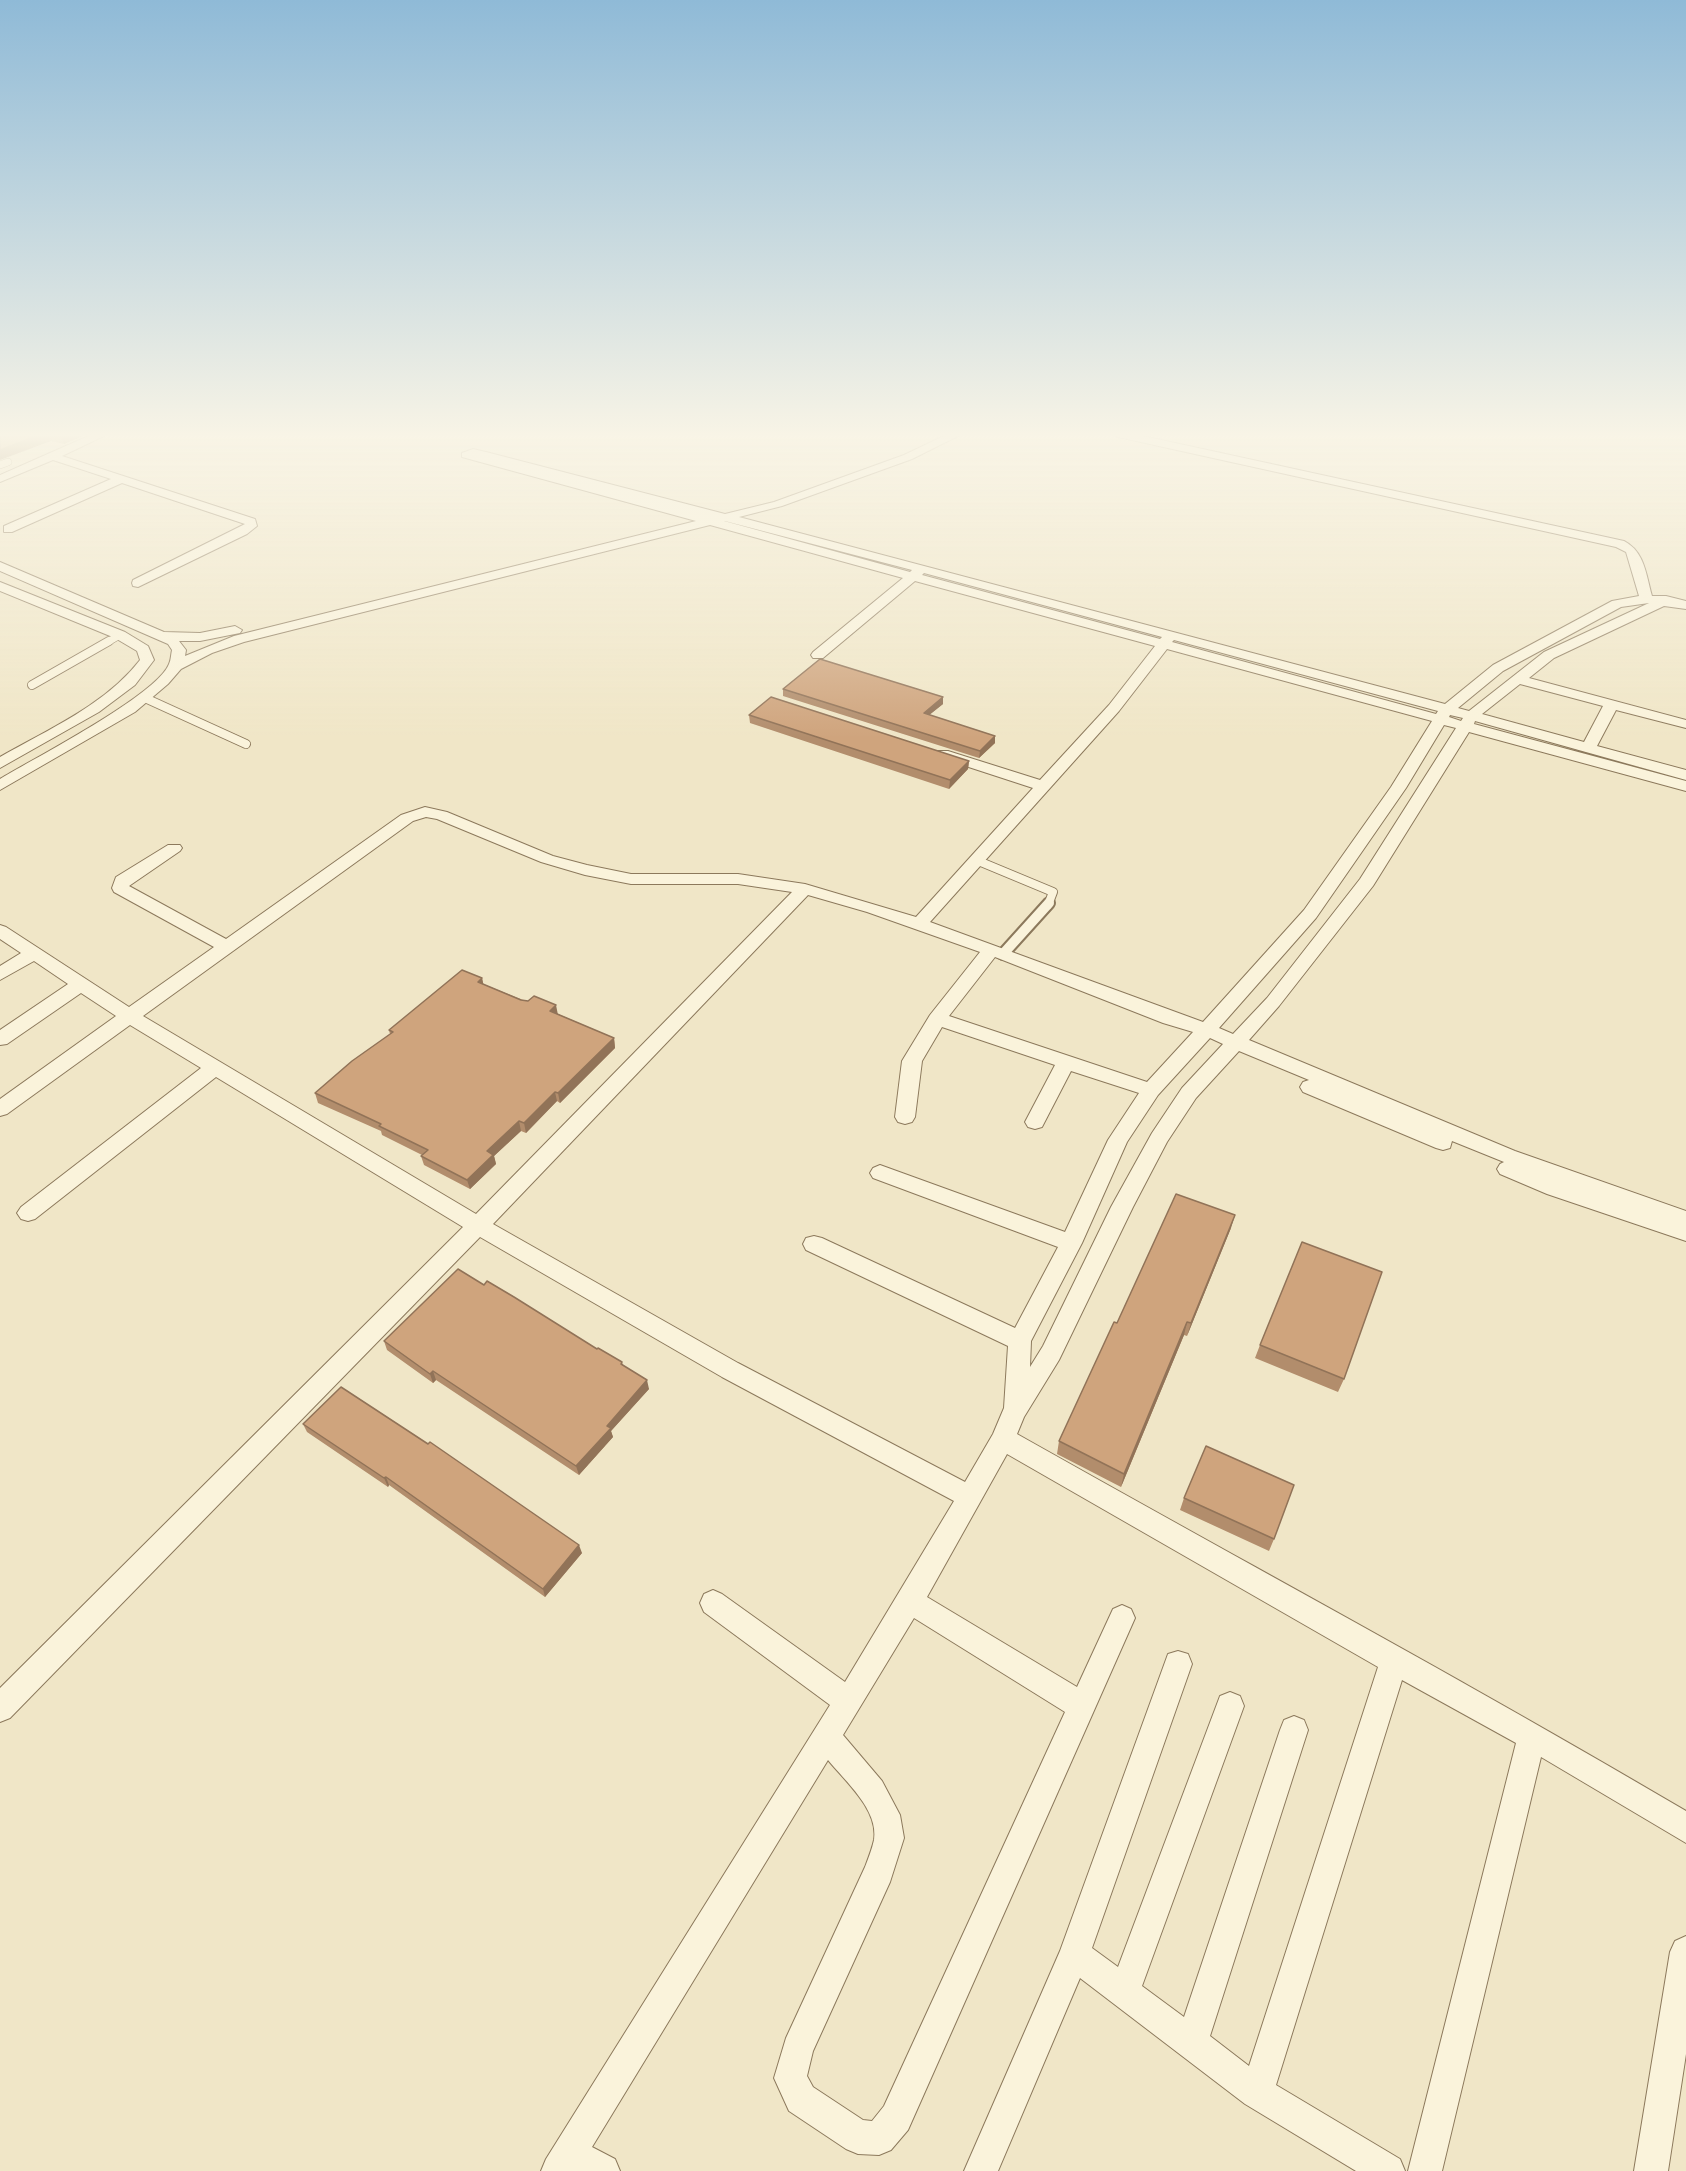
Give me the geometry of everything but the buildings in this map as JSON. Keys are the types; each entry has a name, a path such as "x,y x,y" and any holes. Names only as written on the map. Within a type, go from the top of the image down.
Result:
{"street":[{"path":"138,583 234,535"},
{"path":"160,636 191,637 231,631 615,535"},
{"path":"0,785 130,709 145,698 176,666 207,650 239,639 637,535"},
{"path":"776,535 1443,715 1588,748 1686,775"},
{"path":"786,535 917,573"},
{"path":"1580,535 1620,544 1630,549 1634,554 1646,599"},
{"path":"0,566 173,641 179,650 176,666"},
{"path":"818,655 917,573"},
{"path":"0,586 120,636 143,649 147,660 130,682 94,709 0,763"},
{"path":"1014,1412 1020,1341 1071,1243 1118,1140 1151,1090 1310,914 1398,788 1443,715 1498,668 1576,624 1617,604 1646,599 1666,600 1686,605"},
{"path":"603,2171 564,2162 910,1601 968,1496 1003,1439 1014,1412 1051,1353 1122,1207 1159,1138 1190,1093 1273,1002 1367,882 1468,721 1549,655 1666,600"},
{"path":"919,924 1114,708 1167,640"},
{"path":"1517,679 1686,724"},
{"path":"1588,748 1612,704"},
{"path":"1468,721 1686,786"},
{"path":"926,749 1043,786"},
{"path":"0,1108 407,818 425,812 441,815 547,859 585,870 631,879 738,879 805,889 919,924 1170,1019 1233,1047 1508,1156 1686,1219"},
{"path":"174,848 122,881 120,888 226,946"},
{"path":"0,1708 478,1226 805,889"},
{"path":"0,931 129,1016 478,1226 730,1370 968,1496"},
{"path":"905,1117 912,1061 937,1019 997,952"},
{"path":"0,974 33,954"},
{"path":"0,1039 80,985"},
{"path":"937,1019 1151,1090"},
{"path":"1233,1047 1374,1115 1554,1188 1686,1233"},
{"path":"1035,1122 1066,1062"},
{"path":"28,1212 215,1068"},
{"path":"880,1173 1071,1243"},
{"path":"814,1244 1020,1341"},
{"path":"1003,1439 1394,1661 1533,1736 1686,1828"},
{"path":"910,1601 1082,1706"},
{"path":"713,1603 848,1701"},
{"path":"827,1737 872,1791 885,1815 889,1838 879,1871 797,2049 790,2078 801,2099 811,2106 858,2137 879,2138 896,2118 1122,1618"},
{"path":"1257,2092 1394,1661"},
{"path":"981,2171 1074,1954 1178,1664"},
{"path":"1124,1993 1230,1706"},
{"path":"1191,2044 1294,1730"},
{"path":"1425,2171 1533,1736"},
{"path":"1651,2171 1686,1952"},
{"path":"1074,1954 1257,2092 1388,2171"}],"lane":[{"path":"32,686 120,636"},
{"path":"145,698 246,744"},
{"path":"976,860 1053,892 1051,901 997,952"}]}
